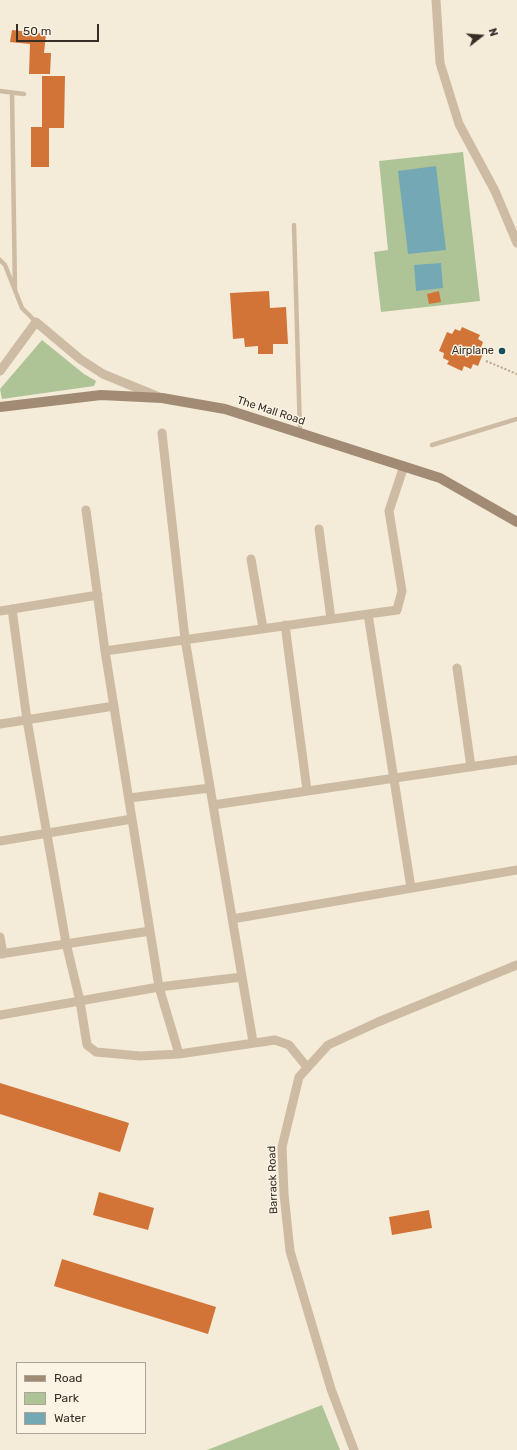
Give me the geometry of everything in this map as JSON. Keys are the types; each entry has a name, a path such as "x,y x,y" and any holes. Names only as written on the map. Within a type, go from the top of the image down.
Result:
{"street":[{"path":"436,0 440,63 460,124 495,190 517,243"},
{"path":"0,371 36,322 80,359 103,374 162,398"},
{"name":"The Mall Road","path":"0,407 101,395 162,398 225,409 440,478 517,522"},
{"path":"162,433 185,639 253,1042"},
{"path":"106,651 397,610 402,591 389,511 404,466"},
{"path":"86,510 114,706 159,987 179,1054"},
{"path":"319,529 331,619"},
{"path":"251,559 263,628"},
{"path":"0,611 98,595"},
{"path":"12,609 27,720 66,943 80,1001 87,1045 96,1052 140,1056 179,1054 275,1040 289,1045 307,1067"},
{"path":"368,614 392,777 411,888"},
{"path":"285,625 307,790"},
{"path":"456,668 471,766"},
{"path":"0,724 114,706"},
{"path":"213,805 392,777 517,760"},
{"path":"129,798 210,788"},
{"path":"0,841 132,819"},
{"path":"232,919 517,870"},
{"path":"0,937 1,954 150,931"},
{"name":"Barrack Road","path":"354,1450 329,1382 290,1251 284,1194 282,1146 298,1077 328,1045 378,1022 517,965"},
{"path":"0,1015 159,987 242,977"}],"lane":[{"path":"0,91 24,94"},
{"path":"12,93 15,291"},
{"path":"294,225 300,433"},
{"path":"0,260 5,265 22,308 36,322"},
{"path":"432,445 517,418"}],"path":[{"path":"486,360 517,374"}],"green space":[{"path":"463,152 480,301 381,312 374,252 388,250 379,161"},
{"path":"42,340 84,374 96,381 94,386 2,399 0,389"},
{"path":"322,1405 340,1450 207,1450"}],"water":[{"path":"436,166 446,250 408,254 398,171"},
{"path":"441,263 443,288 416,291 414,265"}],"building":[{"path":"12,30 46,34 44,53 51,53 50,74 29,74 30,44 10,42"},
{"path":"42,76 65,76 64,128 49,128 49,167 31,167 31,127 42,127"},
{"path":"269,291 270,308 286,307 288,344 273,344 273,354 258,354 258,346 245,347 244,338 233,339 230,293"},
{"path":"439,291 441,302 429,304 427,294"},
{"path":"462,327 480,335 478,339 483,342 480,350 484,351 478,366 473,364 471,369 464,366 462,371 447,364 449,361 443,358 444,353 439,351 447,332 452,334 455,329 460,331"},
{"path":"0,1083 129,1123 120,1152 0,1114"},
{"path":"99,1192 154,1208 148,1230 93,1215"},
{"path":"429,1210 432,1228 392,1235 389,1217"},
{"path":"62,1259 216,1307 208,1334 54,1286"}],"place":[{"name":"Airplane","path":"502,351"}]}
